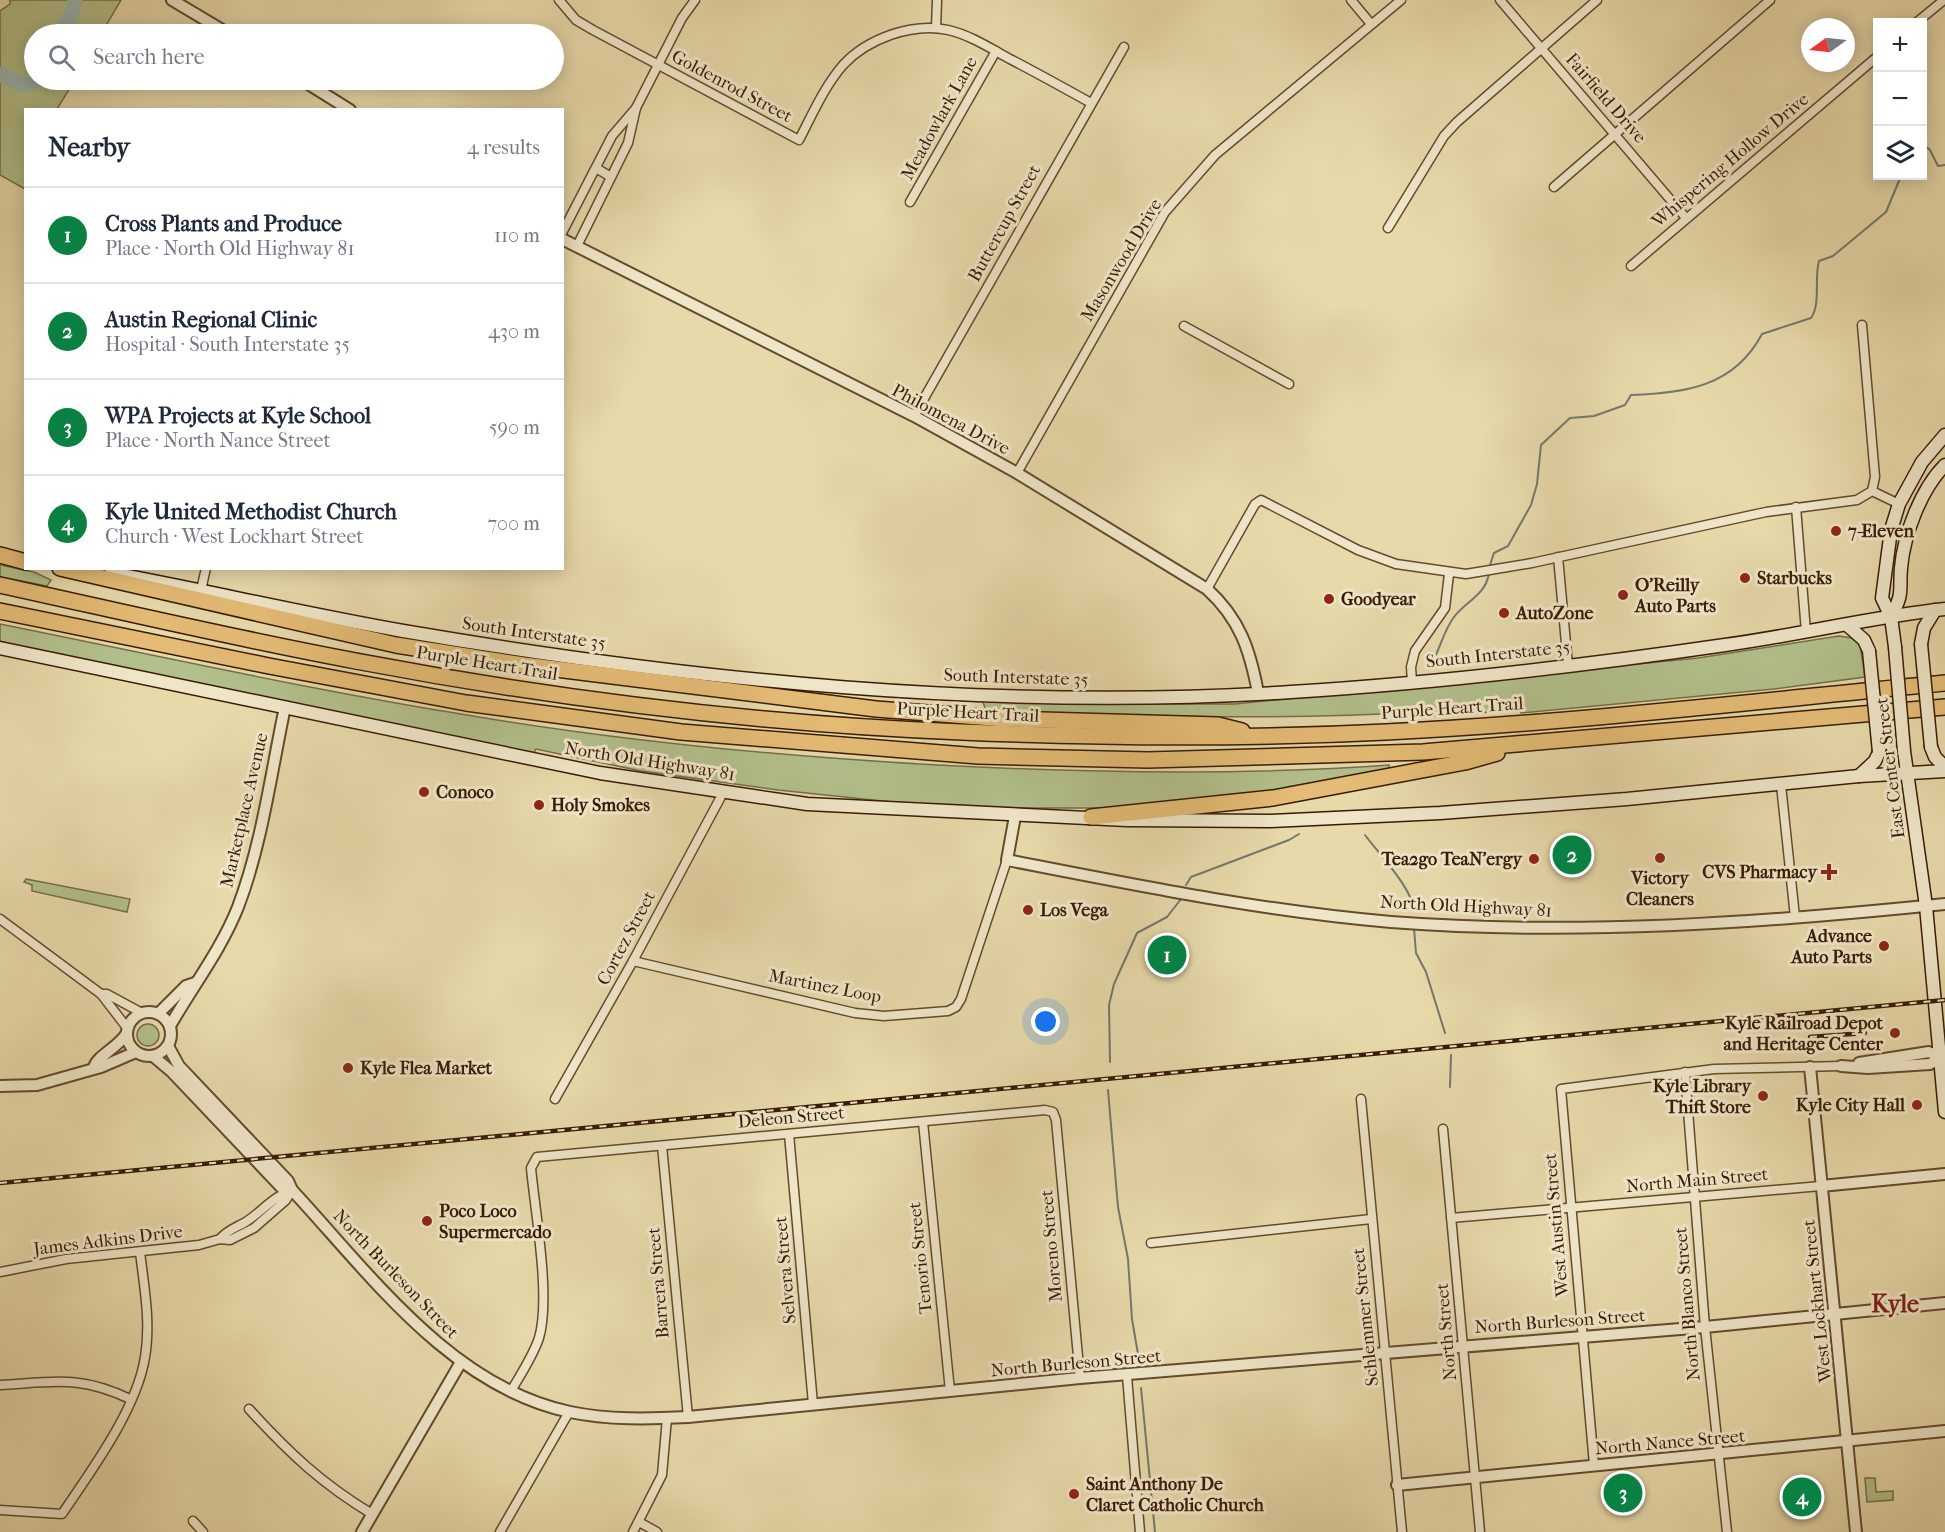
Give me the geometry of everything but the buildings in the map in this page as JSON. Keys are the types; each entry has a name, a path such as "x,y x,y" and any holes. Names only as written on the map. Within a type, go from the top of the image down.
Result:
{"highway":[{"path":"0,553 24,560"},
{"path":"69,570 396,645 524,665 876,709 1005,719 1218,725 1262,736"},
{"name":"Purple Heart Trail","path":"0,585 354,661 490,684 703,712 958,732 1095,737 1262,736 1484,726 1945,683"},
{"path":"0,611 291,671 466,703 659,730 764,741 978,756 1148,760 1342,756 1529,744 1945,707"},
{"path":"1091,817 1273,798 1465,762 1529,744"}],"main road":[{"name":"East Center Street","path":"1945,435 1922,462 1899,504 1884,568 1882,598 1891,617 1895,647 1906,773 1926,906 1943,1057 1945,1112"},
{"path":"1891,617 1901,596 1901,567 1907,537 1919,507 1945,465"},
{"path":"0,553 24,556"},
{"name":"South Interstate 35","path":"100,570 470,642 672,671 780,682 995,696 1082,698 1258,693 1412,682 1725,645 1940,609"},
{"path":"1940,609 1924,628 1921,644 1931,747 1935,757 1945,769"},
{"path":"1847,625 1864,639 1869,651 1879,752 1875,761 1859,776"},
{"path":"0,648 285,707"},
{"name":"North Old Highway 81","path":"285,707 600,773 807,804 1015,816"},
{"path":"1015,816 1209,822 1447,813 1945,769"}],"street":[{"path":"172,0 212,24"},
{"name":"Goldenrod Street","path":"559,0 576,20 799,140 831,80 858,51 890,36 936,28 963,35 1091,103"},
{"path":"564,229 612,136 636,108 682,18 695,0"},
{"path":"936,28 937,0"},
{"path":"1351,0 1371,24"},
{"name":"Masonwood Drive","path":"1017,474 1165,212 1215,155 1401,0"},
{"name":"Fairfield Drive","path":"1500,0 1616,133 1686,218"},
{"path":"1388,228 1444,136 1457,122 1597,0"},
{"path":"1554,186 1770,0"},
{"path":"1922,18 1944,0"},
{"name":"Buttercup Street","path":"914,416 1124,47"},
{"name":"Meadowlark Lane","path":"910,202 996,51"},
{"name":"Whispering Hollow Drive","path":"1631,266 1873,60"},
{"path":"318,90 347,108"},
{"path":"577,246 628,143 636,108"},
{"path":"596,168 611,177"},
{"name":"Philomena Drive","path":"564,240 914,416 1017,474 1208,589 1224,604 1245,637 1258,693"},
{"path":"1184,326 1289,384"},
{"path":"1208,589 1255,504 1261,500 1358,550 1396,564 1449,574 1498,570 1796,507 1857,500 1872,491 1875,477 1862,326"},
{"path":"1872,491 1899,504"},
{"path":"1796,507 1806,632"},
{"path":"1558,557 1568,665"},
{"path":"201,590 206,570"},
{"path":"1412,682 1411,667 1415,651 1445,608 1449,574"},
{"name":"Marketplace Avenue","path":"170,1026 222,941 247,879 285,707"},
{"path":"1781,785 1795,917"},
{"name":"Cortez Street","path":"555,1099 633,961 724,791"},
{"name":"Martinez Loop","path":"633,961 855,1013 884,1016 948,1011 956,1007 961,999 1007,860 1015,816"},
{"name":"North Old Highway 81","path":"1007,860 1260,907 1390,921 1542,928 1618,928 1795,917 1945,904"},
{"path":"0,919 101,994 128,1031"},
{"name":"Marketplace Avenue","path":"158,1014 186,986 195,982"},
{"path":"0,1086 37,1085 94,1067 101,1067 136,1052 153,1056 168,1046 171,1039 170,1026 158,1014 142,1014 107,994 101,994"},
{"path":"136,1052 128,1040 128,1031 131,1021 142,1014"},
{"path":"94,1067 97,1060 117,1047 128,1031"},
{"name":"North Burleson Street","path":"168,1046 178,1066 288,1181 292,1190 432,1339 461,1362 512,1391 569,1412 631,1418 688,1417 1080,1378 1127,1376 1464,1345 1706,1327 1945,1303"},
{"name":"North Burleson Street","path":"153,1056 172,1072 282,1188 292,1190"},
{"path":"1685,1072 1810,1066 1868,1068 1930,1064 1943,1057"},
{"name":"West Lockhart Street","path":"1810,1066 1856,1532"},
{"name":"West Austin Street","path":"1594,1465 1561,1089 1685,1072"},
{"name":"North Blanco Street","path":"1685,1072 1694,1196 1727,1532"},
{"name":"Schlemmer Street","path":"1361,1099 1402,1532"},
{"name":"Deleon Street","path":"512,1391 535,1348 542,1323 540,1260 531,1168 537,1157 1045,1110 1053,1112"},
{"name":"Moreno Street","path":"1053,1112 1056,1120 1080,1378"},
{"name":"Tenorio Street","path":"923,1122 950,1391"},
{"name":"North Street","path":"1443,1129 1480,1532"},
{"name":"Selvera Street","path":"789,1134 813,1404"},
{"name":"Barrera Street","path":"662,1146 688,1417"},
{"name":"North Main Street","path":"1451,1218 1945,1174"},
{"name":"James Adkins Drive","path":"0,1272 66,1259 199,1245 220,1239 230,1240 254,1228 286,1200 292,1190"},
{"path":"1151,1243 1371,1220"},
{"path":"0,1510 62,1514 99,1460 142,1374 147,1339 140,1252"},
{"path":"362,1532 461,1362"},
{"path":"1127,1376 1140,1532"},
{"path":"0,1385 84,1382 130,1400"},
{"path":"249,1409 287,1451 319,1480 372,1514"},
{"path":"500,1532 569,1412"},
{"path":"633,1532 662,1475 667,1418"},
{"name":"North Nance Street","path":"1398,1485 1945,1431"},
{"path":"194,1521 203,1532"},
{"path":"639,1522 657,1532"}],"green space":[{"path":"10,0 121,0 107,24 24,24 24,90 69,90 58,108 24,108 24,188 0,175 0,11 10,4"},
{"path":"0,565 34,572 51,580 47,586 0,577"},
{"path":"0,624 392,702 571,731 693,746 877,761 1051,770 1220,772 1389,765 1389,771 1332,784 1126,808 989,808 892,802 778,790 641,771 536,749 534,753 0,642"},
{"path":"1839,636 1852,638 1860,645 1865,677 1774,689 1521,713 1520,710 1429,716 1424,712 1205,717 986,711 983,702 764,688 695,679 958,700 1100,704 1235,704 1698,658"},
{"path":"26,879 130,899 127,912 32,891 32,885 24,882"},
{"path":"144,1024 152,1024 159,1031 159,1039 152,1046 144,1046 137,1039 137,1031"},
{"path":"1865,1478 1875,1478 1876,1492 1893,1491 1893,1500 1867,1502"}],"waterway":[{"path":"66,24 75,0"},
{"path":"0,74 24,85"},
{"path":"1927,147 1938,166 1945,165"},
{"path":"1489,568 1494,553 1508,546 1531,505 1537,484 1541,445 1570,418 1594,416 1625,405 1631,395 1670,392 1706,384 1737,366 1751,352 1762,334 1811,318 1816,306 1819,261 1833,256 1886,212 1899,180"},
{"path":"1429,667 1450,623 1484,587 1489,573"},
{"path":"1186,885 1191,877 1289,840 1299,834"},
{"path":"1365,835 1402,882 1414,911"},
{"path":"1110,1062 1109,1005 1114,984 1137,933 1167,917 1181,899"},
{"path":"1414,928 1416,953 1426,972 1445,1033"},
{"path":"1450,1087 1451,1055"},
{"path":"1108,1090 1118,1207 1128,1259 1132,1319 1139,1360"},
{"path":"1141,1388 1155,1532"}],"railway":[{"path":"0,1183 1945,1000"},
{"path":"1810,1037 1865,1033"}],"place":[{"name":"7-Eleven","path":"1836,531"},
{"name":"Starbucks","path":"1745,578"},
{"name":"O'Reilly Auto Parts","path":"1623,595"},
{"name":"Goodyear","path":"1329,599"},
{"name":"AutoZone","path":"1504,613"},
{"name":"Conoco","path":"424,792"},
{"name":"Holy Smokes","path":"539,805"},
{"name":"Austin Regional Clinic","path":"1572,855"},
{"name":"Victory Cleaners","path":"1660,858"},
{"name":"Tea2go TeaN'ergy","path":"1534,859"},
{"name":"CVS Pharmacy","path":"1829,872"},
{"name":"Los Vega","path":"1028,910"},
{"name":"Advance Auto Parts","path":"1884,946"},
{"name":"Cross Plants and Produce","path":"1167,955"},
{"name":"Kyle Railroad Depot and Heritage Center","path":"1895,1033"},
{"name":"Kyle Flea Market","path":"348,1068"},
{"name":"Kyle Library Thift Store","path":"1763,1096"},
{"name":"Kyle City Hall","path":"1917,1105"},
{"name":"Poco Loco Supermercado","path":"427,1221"},
{"name":"WPA Projects at Kyle School","path":"1623,1493"},
{"name":"Saint Anthony De Claret Catholic Church","path":"1074,1494"},
{"name":"Kyle United Methodist Church","path":"1802,1497"}],"district":[{"name":"Kyle","path":"1895,1304"}]}
